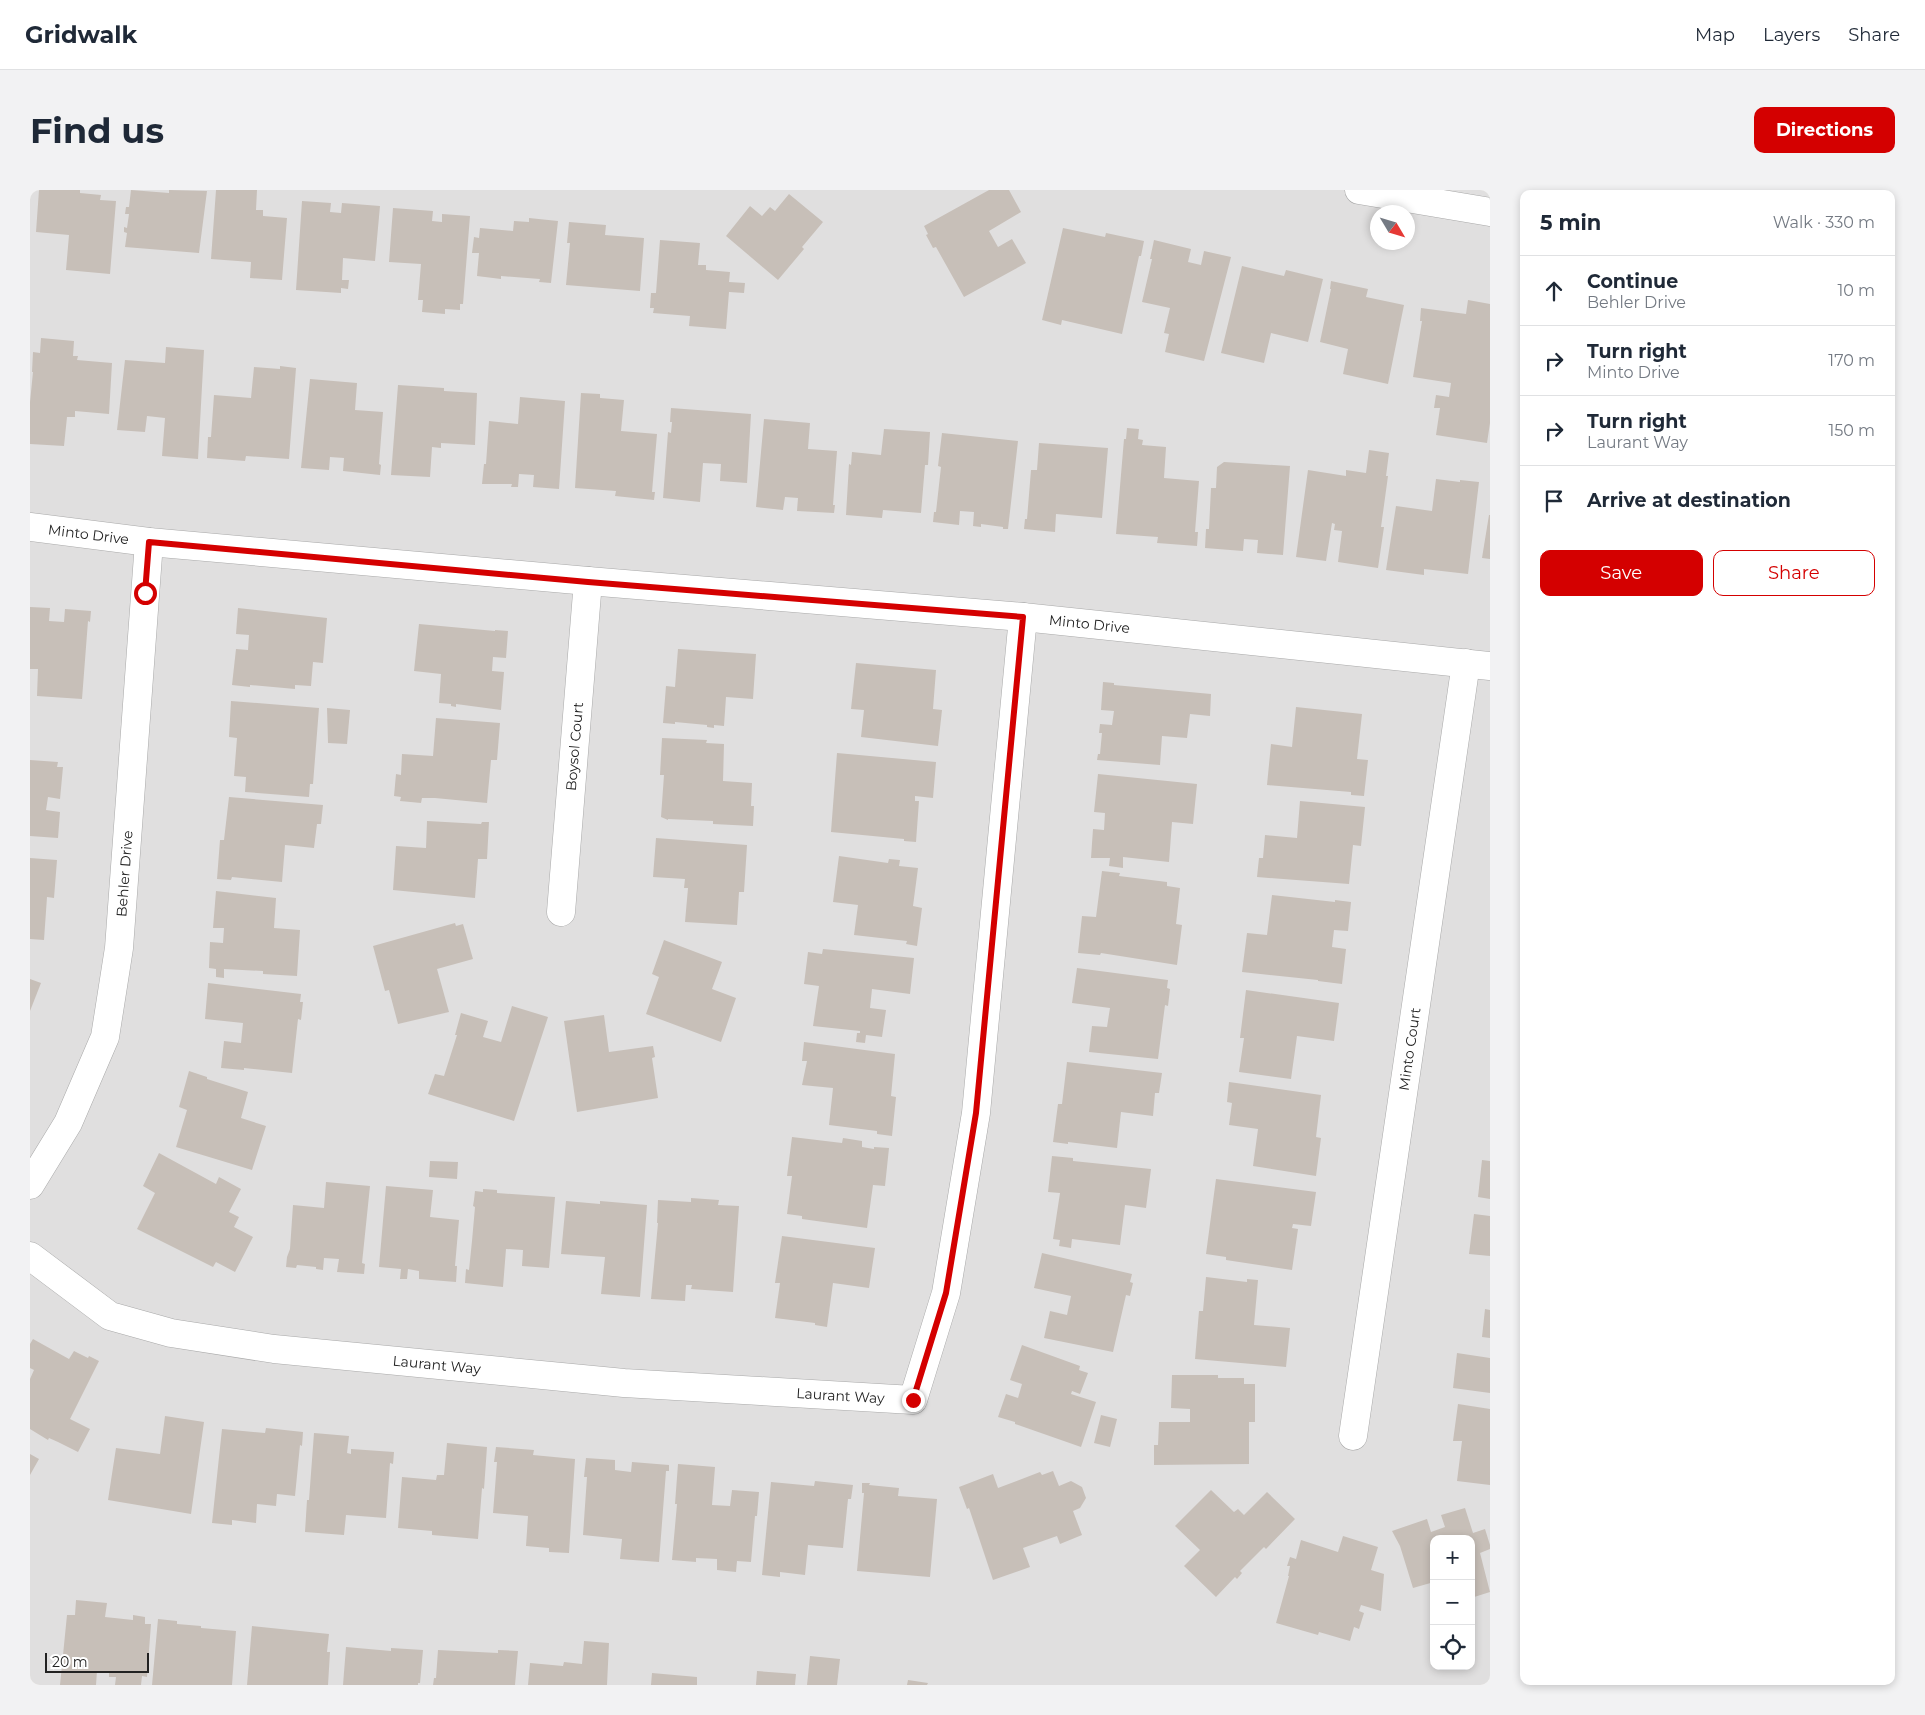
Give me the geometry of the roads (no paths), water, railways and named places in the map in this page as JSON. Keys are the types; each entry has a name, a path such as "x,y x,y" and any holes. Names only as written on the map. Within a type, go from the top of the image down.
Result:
{"street":[{"path":"1359,190 1490,212"},
{"name":"Minto Drive","path":"30,527 149,542 588,582 1023,617 1478,664"},
{"name":"Behler Drive","path":"30,1186 68,1123 105,1037 119,948 149,542"},
{"name":"Boysol Court","path":"561,912 588,582"},
{"name":"Laurant Way","path":"30,1256 110,1316 171,1333 274,1349 624,1383 913,1400 946,1293 976,1113 1023,617"},
{"name":"Minto Court","path":"1353,1436 1478,664"}]}
